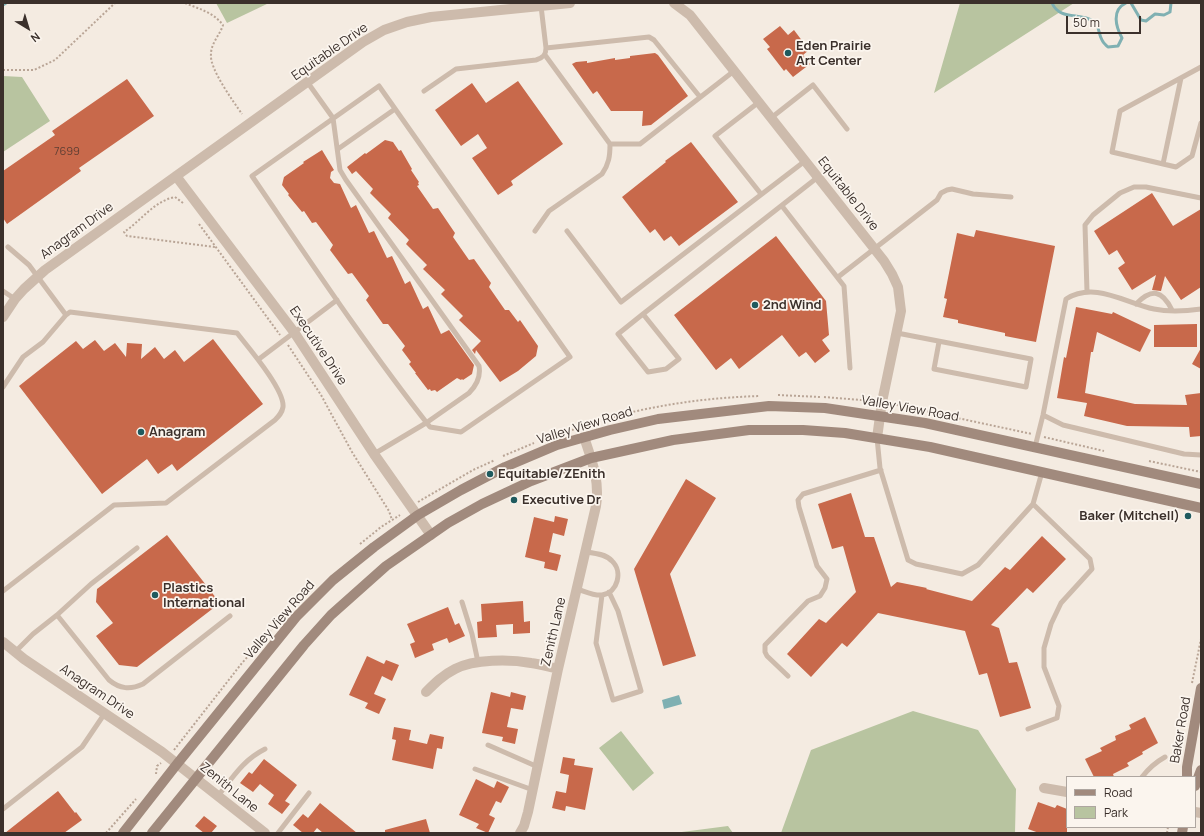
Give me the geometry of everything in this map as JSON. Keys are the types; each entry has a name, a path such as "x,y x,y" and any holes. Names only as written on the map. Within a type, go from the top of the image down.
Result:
{"main road":[{"name":"Valley View Road","path":"123,833 296,617 333,580 374,547 418,516 461,490 505,467 557,445 658,419 769,406 825,408 925,423 1201,484"},
{"path":"152,833 278,676 331,615 386,566 448,523 482,504 531,481 591,458 673,440 749,430 803,430 845,433 930,447 1201,508"},
{"name":"Baker Road","path":"1187,776 1187,767 1201,688"},
{"name":"Baker Road","path":"1196,783 1201,770"}],"street":[{"name":"Equitable Drive","path":"176,176 308,83 363,42 384,30 407,22 431,17 570,3"},
{"name":"Equitable Drive","path":"674,3 690,15 818,177 892,274 898,287 901,311 882,402 877,438"},
{"name":"Anagram Drive","path":"3,317 15,299 38,277 176,176"},
{"name":"Executive Drive","path":"176,176 294,332 374,454 431,535"},
{"name":"Zenith Lane","path":"520,833 524,826 528,812 558,669 586,552 598,493 591,458 584,437"},
{"name":"Anagram Drive","path":"3,642 15,652 168,756 177,764"},
{"path":"426,692 441,677 456,668 478,662 501,661 531,663 558,669"},
{"name":"Zenith Lane","path":"177,764 265,833"},
{"path":"1044,788 1066,792"}],"lane":[{"path":"535,231 549,211 602,174 609,162 610,155 610,144 545,55 546,48 541,6"},
{"path":"546,48 649,37 654,40 700,97"},
{"path":"424,91 456,69 536,60 545,55"},
{"path":"1201,67 1120,111 1112,152 1176,167 1192,156 1201,123"},
{"path":"610,144 640,144 734,71"},
{"path":"1163,164 1181,78"},
{"path":"308,83 333,118 340,170 479,366 480,371 478,381 474,389 426,423 374,454"},
{"path":"771,118 813,85 847,129"},
{"path":"379,86 395,109 570,357 461,432 430,427 426,423 397,385 337,300 252,176 379,86"},
{"path":"759,102 715,136 761,194"},
{"path":"338,149 395,109"},
{"path":"567,231 621,302 805,161"},
{"path":"643,314 679,359 666,369 648,372 618,334 643,314 782,206 818,177"},
{"path":"1087,292 1085,225 1093,216 1120,193 1134,187 1146,187 1201,198"},
{"path":"838,278 937,200 941,194 947,190 952,189 973,194 1012,197"},
{"path":"782,206 844,286 850,368"},
{"path":"8,247 29,265 66,315"},
{"path":"3,291 15,299"},
{"path":"1035,447 1043,415 1066,299 1073,295 1094,291 1117,296 1156,310 1201,310"},
{"path":"1136,304 1143,297 1153,293 1158,293 1167,301 1172,310"},
{"path":"259,360 337,300"},
{"path":"3,387 23,356 43,342 70,312 237,333 259,360 283,401 283,408 280,415 166,503 114,505 3,591"},
{"path":"897,333 1031,359 1026,387 934,369 939,342"},
{"path":"1043,415 1063,425 1184,454 1201,455"},
{"path":"877,438 881,470 908,560 916,564 962,574 978,565 1033,504 1042,472"},
{"path":"788,676 767,656 765,652 765,645 808,601 820,596 826,588 827,579 817,566 798,507 798,500 803,494 881,470"},
{"path":"1028,728 1057,718 1059,706 1044,667 1044,648 1051,624 1061,603 1092,569 1090,559 1033,504"},
{"path":"15,652 33,634 57,615 91,584 138,548"},
{"path":"577,589 602,595 609,592 614,587 619,577 616,565 608,558 586,552"},
{"path":"602,595 596,643 613,700 641,691 618,611 609,592"},
{"path":"462,602 472,634 478,662"},
{"path":"57,615 109,680 117,686 127,689 142,684 230,616"},
{"path":"3,809 82,747 105,713"},
{"path":"488,745 538,767"},
{"path":"218,796 253,755 265,749"},
{"path":"1143,776 1153,765 1165,757"},
{"path":"475,770 533,790"},
{"path":"278,833 309,793"}],"path":[{"path":"3,70 34,70 54,60 115,3"},
{"path":"185,3 210,13 218,18 223,25 221,32 212,47 210,53 211,61 225,88 242,114"},
{"path":"187,208 175,197 170,198 144,215 132,227 124,232 127,236 215,247"},
{"path":"197,221 284,340 321,394 352,452 389,512 392,520"},
{"path":"572,430 617,416 667,405 700,400 767,396"},
{"path":"775,396 835,398 882,402 1108,452"},
{"path":"357,546 381,527 431,494 473,470 520,448 535,443"},
{"path":"1146,461 1201,472"},
{"path":"156,776 157,766 180,743 242,663 281,618"},
{"path":"106,833 136,798"}],"green space":[{"path":"216,3 269,3 227,23"},
{"path":"960,3 1074,3 934,93"},
{"path":"3,76 22,77 50,121 3,152"},
{"path":"913,711 978,730 1016,789 1015,833 781,833 811,750"},
{"path":"621,731 654,773 633,791 599,748"},
{"path":"728,826 733,833 674,833"}],"water":[{"path":"679,695 682,704 664,709 662,700"}],"building":[{"name":"Eden Prairie Art Center","path":"780,26 788,35 794,30 809,50 803,55 810,64 793,77 786,69 784,71 767,49 770,47 763,39"},
{"path":"655,53 688,96 651,125 642,126 643,111 611,111 597,91 593,94 572,64 576,62 587,61 587,63 615,58 615,60 630,58 630,56"},
{"path":"127,79 154,116 79,168 81,171 7,224 3,218 3,171 55,135 52,131"},
{"path":"518,81 563,144 511,181 513,185 498,195 472,158 487,148 478,134 461,146 435,110 472,83 486,103"},
{"path":"385,140 393,142 399,151 401,150 419,182 419,185 417,186 433,209 438,208 455,233 453,237 469,260 474,259 491,283 489,287 505,310 509,310 518,322 520,320 538,346 536,356 518,371 500,382 476,350 475,354 472,350 481,341 459,320 463,316 441,294 445,290 423,269 427,265 406,244 409,240 388,218 391,214 370,193 373,189 356,171 352,174 347,167"},
{"path":"691,142 738,202 679,246 671,236 664,241 655,229 650,233 622,197 666,162 665,161"},
{"path":"322,150 334,170 331,172 330,178 334,183 340,184 351,208 356,205 369,233 374,231 387,258 392,256 405,284 410,281 423,309 428,306 441,334 449,330 474,365 472,374 463,380 457,378 437,392 435,390 428,390 409,364 411,362 402,350 405,346 388,324 383,324 366,300 369,296 352,273 348,274 330,250 333,245 316,222 312,223 304,211 302,212 288,195 289,194 282,185 284,177 304,163 303,162"},
{"path":"1152,193 1173,226 1201,209 1201,287 1181,300 1165,276 1161,291 1152,290 1156,275 1132,290 1118,268 1125,263 1117,250 1109,255 1094,231"},
{"path":"976,230 1055,246 1036,342 1005,336 1005,333 958,323 958,320 943,317 947,299 944,298 957,233 974,237"},
{"name":"2nd Wind","path":"776,236 826,301 829,335 822,340 830,351 815,363 806,352 799,357 782,335 739,369 731,358 716,370 674,315"},
{"path":"1076,307 1112,314 1113,312 1151,330 1140,352 1097,332 1093,352 1091,352 1085,393 1135,404 1187,405 1185,395 1201,393 1201,436 1190,437 1189,427 1127,426 1084,416 1087,403 1057,398 1064,357 1066,358"},
{"path":"1197,324 1197,347 1154,347 1154,325"},
{"name":"Anagram","path":"213,339 263,404 177,471 172,464 158,474 147,459 102,494 19,386 76,341 83,349 95,340 104,351 115,343 126,357 127,343 142,344 141,359 155,347 164,359 175,350 184,362"},
{"path":"1201,348 1201,369 1192,364"},
{"path":"686,479 716,498 670,574 696,656 663,666 634,569"},
{"path":"851,493 865,537 874,537 891,587 897,582 927,588 926,589 972,601 1005,567 1010,570 1042,536 1066,559 1033,593 1027,588 991,625 999,628 1009,663 1017,662 1031,708 1000,717 987,673 979,675 965,631 878,613 847,647 842,643 811,677 787,654 819,619 826,623 856,592 843,546 832,549 818,504"},
{"path":"555,516 568,519 564,536 553,533 549,552 561,555 557,571 544,568 545,562 525,557 534,517 554,522"},
{"name":"Plastics International","path":"167,535 220,603 137,667 119,665 96,636 113,623 96,602 97,589"},
{"path":"523,601 524,622 530,621 530,633 513,634 513,624 496,625 497,637 478,638 477,622 482,621 481,604"},
{"path":"448,607 455,625 459,623 465,636 449,643 447,638 432,644 434,650 415,658 410,644 415,642 407,624"},
{"path":"367,656 384,664 386,660 399,665 392,681 382,676 374,694 386,699 379,714 365,708 368,703 349,695"},
{"path":"491,692 510,697 511,692 526,696 523,710 511,708 507,727 518,729 515,744 502,741 503,737 482,733"},
{"path":"1145,717 1158,743 1127,763 1129,766 1113,774 1114,776 1094,776 1085,759 1102,751 1100,748 1116,740 1115,736 1131,729 1129,725"},
{"path":"394,727 411,730 409,740 427,744 430,734 444,737 442,749 437,748 433,769 392,760 396,740 392,739"},
{"path":"563,757 575,759 574,765 593,768 585,810 566,806 565,811 552,808 556,791 566,793 569,775 560,773"},
{"path":"264,759 297,785 285,801 290,804 282,814 268,804 274,795 260,784 253,792 240,783 249,772 252,774"},
{"path":"476,779 494,788 497,781 509,787 501,803 496,801 489,815 495,818 488,833 476,828 479,824 459,815"},
{"path":"58,791 82,820 64,833 5,833"},
{"path":"1038,802 1055,808 1057,805 1066,809 1067,833 1039,833 1028,829"},
{"path":"320,803 357,833 323,833 317,828 313,833 303,833 293,825 303,814 308,818"},
{"path":"204,816 217,826 211,833 204,833 195,826"},
{"path":"426,819 430,833 385,833 385,830"}],"waterway":[{"path":"1052,3 1060,12 1088,18 1093,21 1098,27 1102,41 1108,47 1118,46 1122,38 1116,19 1118,10 1126,3"},
{"path":"1131,3 1141,20 1146,21 1155,14 1164,15 1170,12 1171,3"}],"place":[{"name":"Eden Prairie Art Center","path":"788,53"},
{"name":"2nd Wind","path":"755,305"},
{"name":"Anagram","path":"141,432"},
{"name":"Equitable/ZEnith","path":"490,474"},
{"name":"Executive Dr","path":"514,500"},
{"name":"Baker (Mitchell)","path":"1188,516"},
{"name":"Plastics International","path":"155,595"}]}
